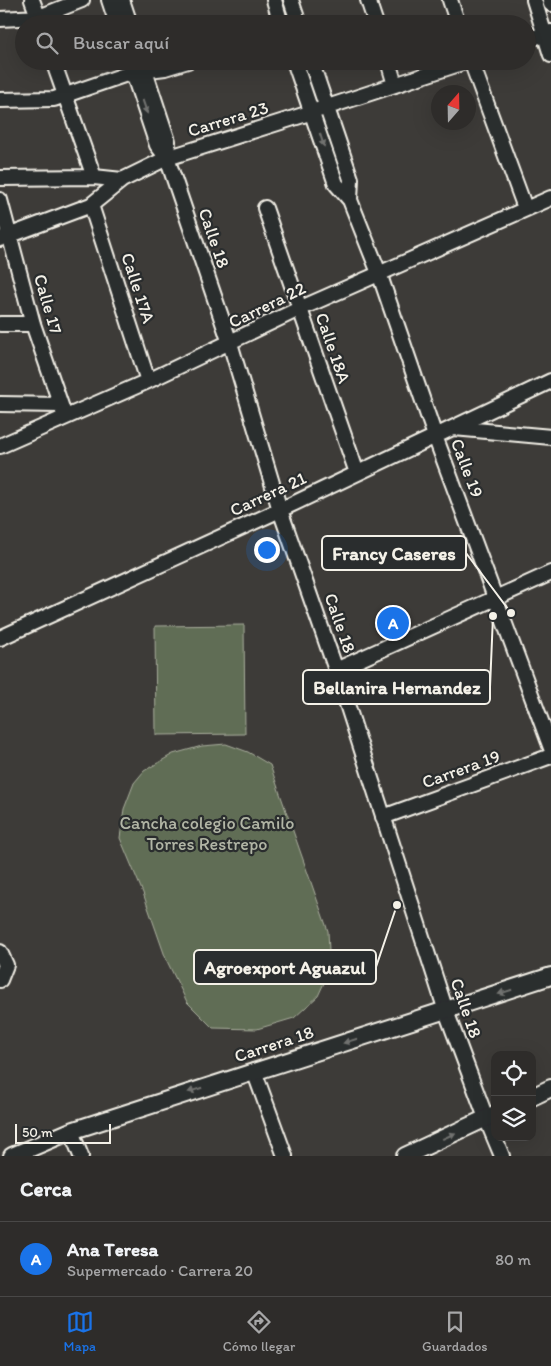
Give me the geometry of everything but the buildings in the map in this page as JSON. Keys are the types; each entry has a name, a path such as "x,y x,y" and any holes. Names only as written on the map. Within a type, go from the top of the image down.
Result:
{"street":[{"path":"32,0 38,15"},
{"path":"50,15 82,0"},
{"path":"108,0 113,15"},
{"path":"122,0 127,15"},
{"path":"274,0 278,15"},
{"path":"291,0 296,15"},
{"path":"368,0 373,15"},
{"path":"450,0 455,15"},
{"path":"534,0 548,33 551,55"},
{"path":"550,0 551,4"},
{"path":"0,19 15,19"},
{"path":"536,37 548,33"},
{"path":"56,70 94,177"},
{"path":"0,100 42,100 65,95 127,70"},
{"name":"Calle 18","path":"139,70 168,141 167,158 230,344 280,510 336,670 446,1011 490,1116 502,1156"},
{"name":"Calle 19","path":"297,70 336,184 350,200 379,273 435,436 551,748"},
{"name":"Calle 19","path":"314,70 351,179 350,200"},
{"path":"391,70 396,85"},
{"name":"Carrera 23","path":"5,238 91,205 122,180 167,158 442,70"},
{"path":"472,70 525,208"},
{"path":"0,178 94,177 122,180"},
{"name":"Carrera 22","path":"0,446 63,411 148,381 230,344 299,309 551,198"},
{"name":"Calle 17","path":"0,200 5,238 63,411"},
{"name":"Calle 17A","path":"91,205 148,381"},
{"name":"Calle 18A","path":"265,208 357,473"},
{"path":"0,324 33,324"},
{"name":"Carrera 21","path":"0,638 280,510 551,381"},
{"path":"0,404 63,411"},
{"path":"454,428 551,437"},
{"path":"336,670 551,572"},
{"name":"Carrera 19","path":"383,817 551,756"},
{"path":"0,952 6,965 0,980"},
{"name":"Carrera 18","path":"12,1156 71,1131 551,976"},
{"path":"254,1071 285,1156"},
{"path":"534,1096 551,1088"},
{"path":"405,1156 490,1116"},
{"path":"71,1131 81,1156"}],"green space":[{"path":"244,625 245,734 156,735 155,626"},
{"name":"Cancha colegio Camilo Torres Restrepo","path":"226,744 248,752 270,765 328,931 330,970 318,996 294,1018 257,1029 213,1028 187,1002 166,959 143,893 120,838 124,809 134,783 144,771 173,754 202,746"}],"place":[{"name":"Francy Caseres","path":"511,613"},
{"name":"Bellanira Hernandez","path":"493,616"},
{"name":"Ana Teresa","path":"393,623"},
{"name":"Agroexport Aguazul","path":"397,905"}]}
